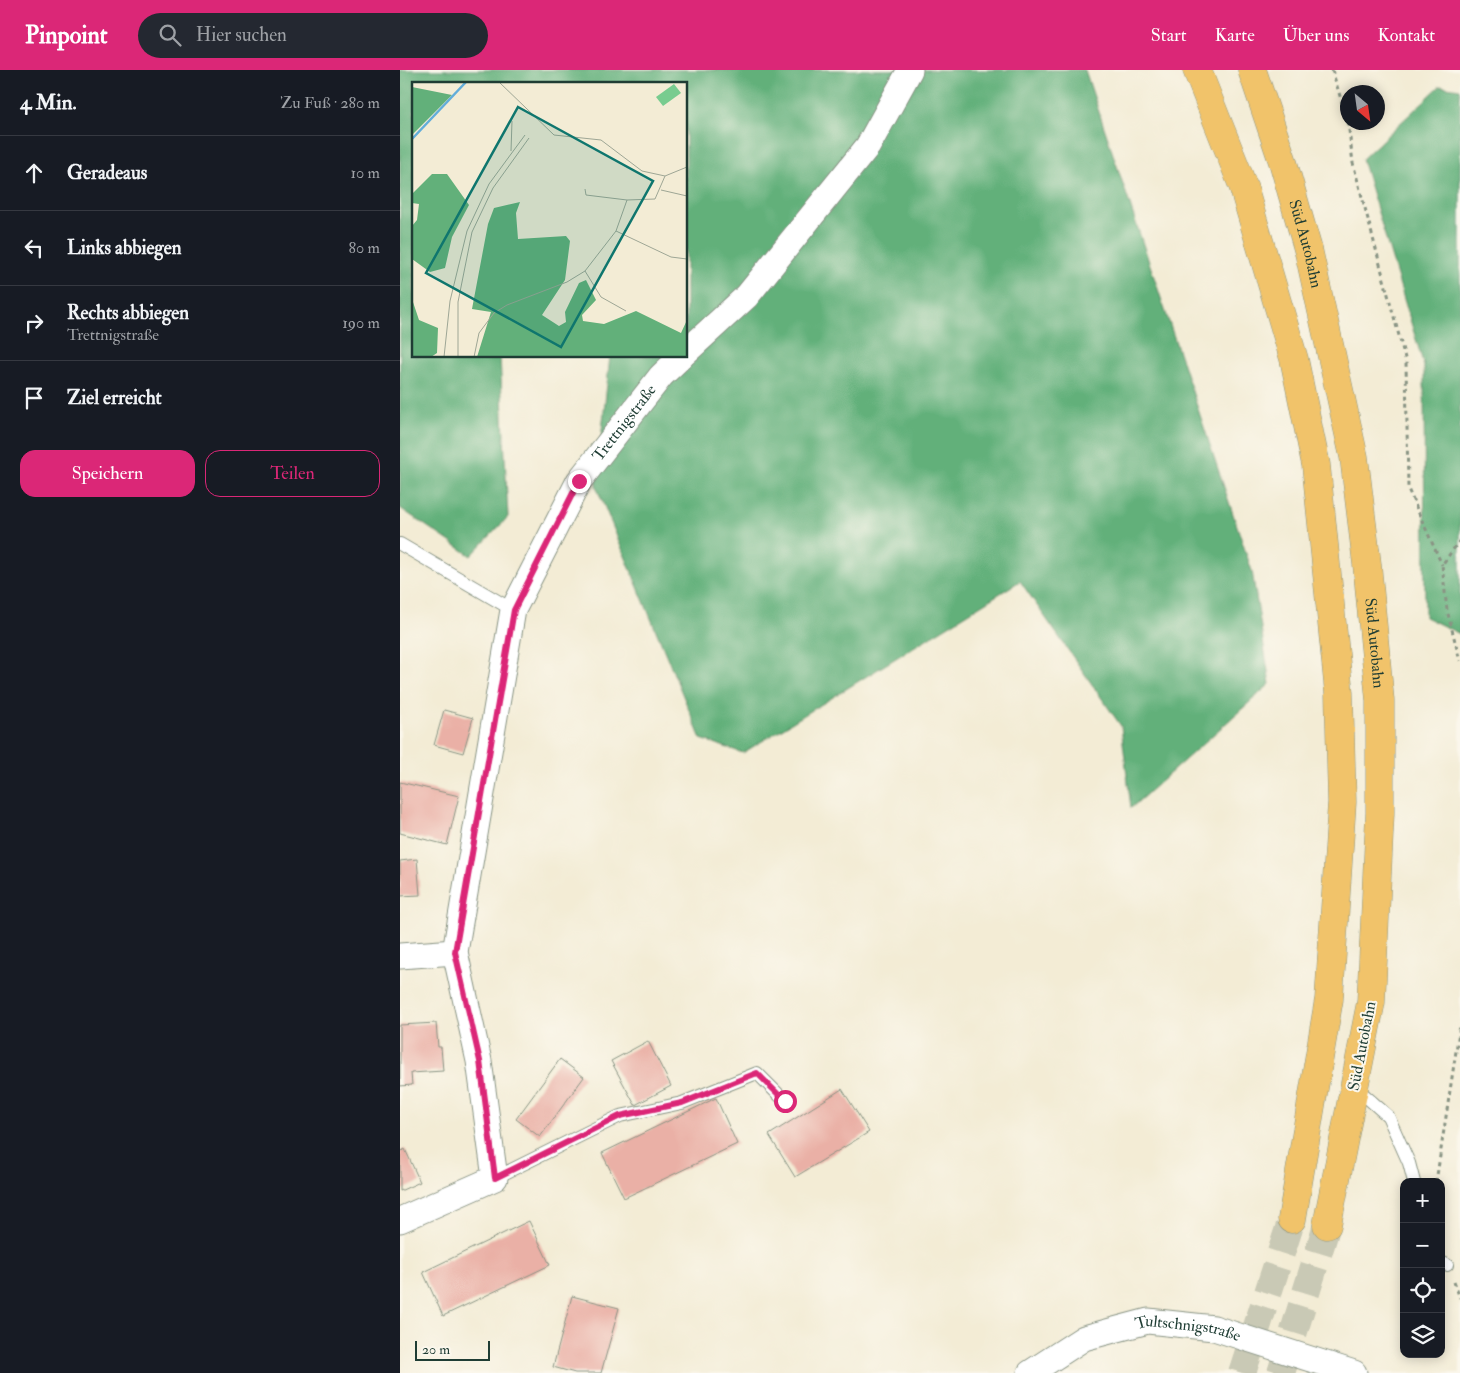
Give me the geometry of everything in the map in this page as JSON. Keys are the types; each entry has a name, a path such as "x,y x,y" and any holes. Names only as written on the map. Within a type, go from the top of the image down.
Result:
{"highway":[{"path":"1197,70 1244,186 1294,359 1316,465 1339,693 1342,802 1329,999 1292,1219"},
{"name":"Süd Autobahn","path":"1252,70 1283,162 1304,235 1331,346 1354,457 1367,564 1380,701 1380,814 1371,1002 1327,1226"}],"street":[{"path":"688,350 747,296 868,146 910,70"},
{"name":"Trettnigstraße","path":"495,1178 480,1061 455,952 514,610 579,481 661,376 680,358"},
{"path":"400,956 455,952"},
{"path":"400,1220 495,1178"},
{"name":"Tultschnigstraße","path":"1030,1373 1084,1338 1148,1321 1214,1328 1354,1373"}],"lane":[{"path":"400,544 514,610"},
{"path":"495,1178 620,1116 682,1103 757,1073 785,1101"},
{"path":"1354,1086 1388,1116 1410,1163 1413,1178"}],"path":[{"path":"1332,70 1340,96"},
{"path":"1349,130 1354,163 1406,362 1408,489 1442,565 1447,610 1460,661"},
{"path":"1442,565 1460,540"},
{"path":"1437,1178 1460,1025"}],"green space":[{"path":"400,70 1085,70 1252,571 1270,684 1131,808 1121,726 1020,581 743,753 701,739 596,486 610,358 688,358 688,82 412,82 412,358 500,358 508,517 471,556 400,508"},
{"path":"1440,86 1460,89 1460,634 1425,617 1424,366 1362,159"}],"building":[{"path":"444,710 473,718 463,753 434,745"},
{"path":"400,782 459,796 447,845 400,833"},
{"path":"417,859 420,895 400,896 400,861"},
{"path":"436,1023 443,1071 411,1073 412,1085 400,1086 400,1025"},
{"path":"648,1041 671,1086 635,1105 611,1061"},
{"path":"560,1059 584,1077 540,1137 516,1119"},
{"path":"842,1089 869,1132 795,1177 769,1135"},
{"path":"716,1098 737,1144 624,1198 602,1153"},
{"path":"405,1149 420,1182 400,1191 400,1152"},
{"path":"529,1221 550,1265 443,1316 423,1272"},
{"path":"572,1296 619,1308 601,1373 575,1373 553,1367"}],"tunnel":[{"path":"1242,1373 1292,1219"},
{"path":"1281,1373 1327,1225"}],"route":[{"path":"579,481 514,610 455,952 480,1061 495,1178 620,1116 682,1103 757,1073 785,1101"}]}
